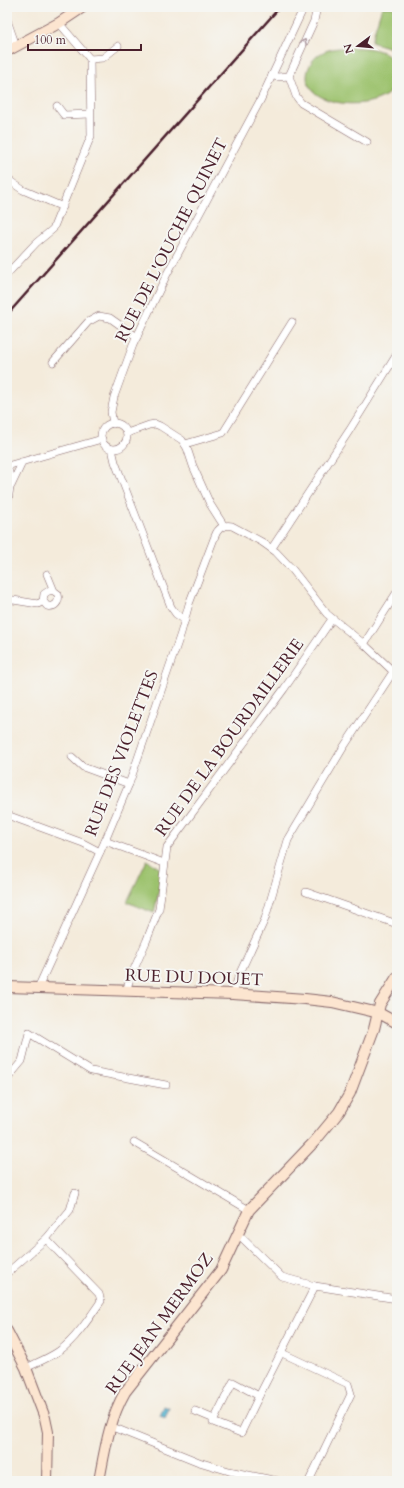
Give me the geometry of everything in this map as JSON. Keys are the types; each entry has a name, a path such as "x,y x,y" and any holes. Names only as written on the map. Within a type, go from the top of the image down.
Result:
{"street":[{"path":"7,20 11,48 59,23 83,7"},
{"name":"RUE DE L'OUCHE QUINET","path":"113,424 111,412 114,397 129,353 167,274 240,142 304,7"},
{"path":"317,7 314,21 289,76 299,102 367,142"},
{"path":"7,274 36,243 53,229 91,136 90,59 59,23"},
{"path":"90,59 103,58 118,46"},
{"path":"272,75 277,77 289,76"},
{"path":"57,106 64,115 90,114"},
{"path":"7,179 22,190 63,207"},
{"path":"53,362 88,322 99,316 110,318 137,337"},
{"path":"185,444 223,433 292,322"},
{"path":"272,548 350,431 397,354"},
{"path":"113,424 120,425 127,433 124,445 116,449 107,447 102,439 105,427 113,424"},
{"path":"127,433 149,424 155,424 179,438 185,444 210,504 224,526 232,526 272,548 292,569 308,591 332,619 364,644 395,673 344,748 288,840 265,919 239,975 233,994"},
{"path":"7,506 10,474 7,467 102,439"},
{"path":"112,449 115,462 171,607 176,614 185,620"},
{"path":"10,486 21,465 21,462"},
{"name":"RUE DES VIOLETTES","path":"38,988 105,841 129,784 185,620 189,604 215,536 219,529 224,526"},
{"path":"43,601 47,606 50,606 56,604 59,597 54,591 47,574"},
{"path":"7,599 38,604 43,601 43,597 47,591 54,591"},
{"path":"364,644 397,592"},
{"name":"RUE DE LA BOURDAILLERIE","path":"126,991 159,909 166,847 284,689 332,619"},
{"path":"72,757 83,767 129,784"},
{"path":"7,816 83,843 100,852"},
{"path":"105,841 164,863"},
{"path":"306,892 397,924"},
{"name":"RUE JEAN MERMOZ","path":"99,1481 110,1426 125,1392 221,1270 249,1210 315,1141 339,1112 350,1093 380,1004 397,977"},
{"name":"RUE DU DOUET","path":"7,987 233,994 305,998 332,1002 378,1013 397,1023"},
{"path":"7,1080 22,1061 29,1033 91,1071 166,1085"},
{"path":"134,1142 249,1210"},
{"path":"7,1273 46,1239 70,1210 75,1193"},
{"path":"238,1234 282,1277 315,1286 397,1299"},
{"path":"26,1368 59,1352 94,1312 101,1301 99,1294 46,1239"},
{"path":"195,1411 214,1419 213,1422 242,1433 259,1396 315,1286"},
{"path":"7,1331 26,1368 47,1425 47,1481"},
{"path":"282,1353 348,1384 352,1394 309,1481"},
{"path":"214,1419 233,1382 259,1396"},
{"path":"110,1426 199,1462 229,1471 278,1481"}],"green space":[{"path":"382,7 392,7 397,9 397,50 371,42"},
{"path":"339,48 372,49 386,54 391,59 397,71 394,87 385,96 371,102 354,104 322,98 312,89 307,78 311,63 323,52"},
{"path":"147,860 160,868 159,890 154,913 127,902"}],"water":[{"path":"164,1406 169,1408 165,1418 160,1416"}],"railway":[{"path":"7,315 280,7"}]}
